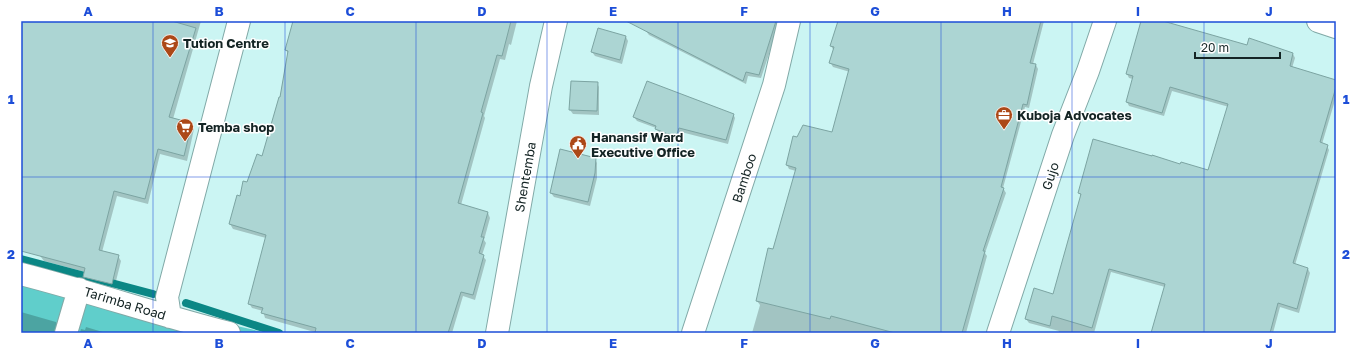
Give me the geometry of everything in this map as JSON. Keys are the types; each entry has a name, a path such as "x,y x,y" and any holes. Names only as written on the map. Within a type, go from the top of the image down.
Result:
{"street":[{"path":"170,317 167,297 239,21"},
{"name":"Shentemba","path":"497,333 541,86 556,21"},
{"name":"Bamboo","path":"693,333 774,85 789,21"},
{"name":"Gujo","path":"998,333 1063,135 1088,71 1105,21"},
{"path":"1318,21 1336,27"},
{"name":"Tarimba Road","path":"21,274 79,289 170,317 229,333"},
{"path":"66,333 79,289"}],"shaded area":[{"path":"21,275 196,317 268,333 21,333"}],"building":[{"path":"21,21 172,21 196,28 169,117 192,123 184,156 158,149 145,199 114,191 99,250 119,255 112,284 83,277 85,268 21,251"},
{"path":"293,21 511,21 502,56 497,55 481,112 483,113 458,203 488,212 481,237 484,237 479,253 484,255 473,295 461,292 448,333 315,333 316,328 261,313 263,308 248,304 266,235 229,224 237,195 240,196 243,181 247,182 257,154 262,156 280,97 288,51 285,50"},
{"path":"626,21 776,21 759,75 746,72 743,81"},
{"path":"838,21 1041,21 1030,63 1036,64 1027,105 1023,104 1001,187 1004,188 983,251 985,251 962,333 895,333 831,316 830,319 756,301 768,248 773,249 796,168 786,165 793,136 797,137 803,125 832,132 849,69 829,63 834,47 830,46"},
{"path":"1141,21 1163,21 1247,45 1249,38 1293,53 1290,66 1336,80 1336,87 1320,142 1328,145 1293,263 1308,268 1297,309 1278,303 1270,333 1151,333 1165,284 1109,269 1092,328 1052,316 1050,326 1025,319 1034,288 1053,294 1081,194 1078,193 1093,139 1180,164 1181,162 1208,170 1228,104 1170,87 1162,113 1126,102 1133,76 1126,74"},
{"path":"598,28 626,36 620,60 591,52"},
{"path":"571,81 598,82 597,111 569,110"},
{"path":"647,81 734,114 726,140 679,128 676,137 655,129 656,126 633,117"},
{"path":"560,149 596,158 595,173 588,202 550,193"}],"waterway":[{"path":"21,259 153,294"},
{"path":"186,303 279,333"}],"place":[{"name":"Tution Centre","path":"170,58"},
{"name":"Kuboja Advocates","path":"1004,130"},
{"name":"Temba shop","path":"185,142"},
{"name":"Hanansif Ward Executive Office","path":"578,159"}]}
